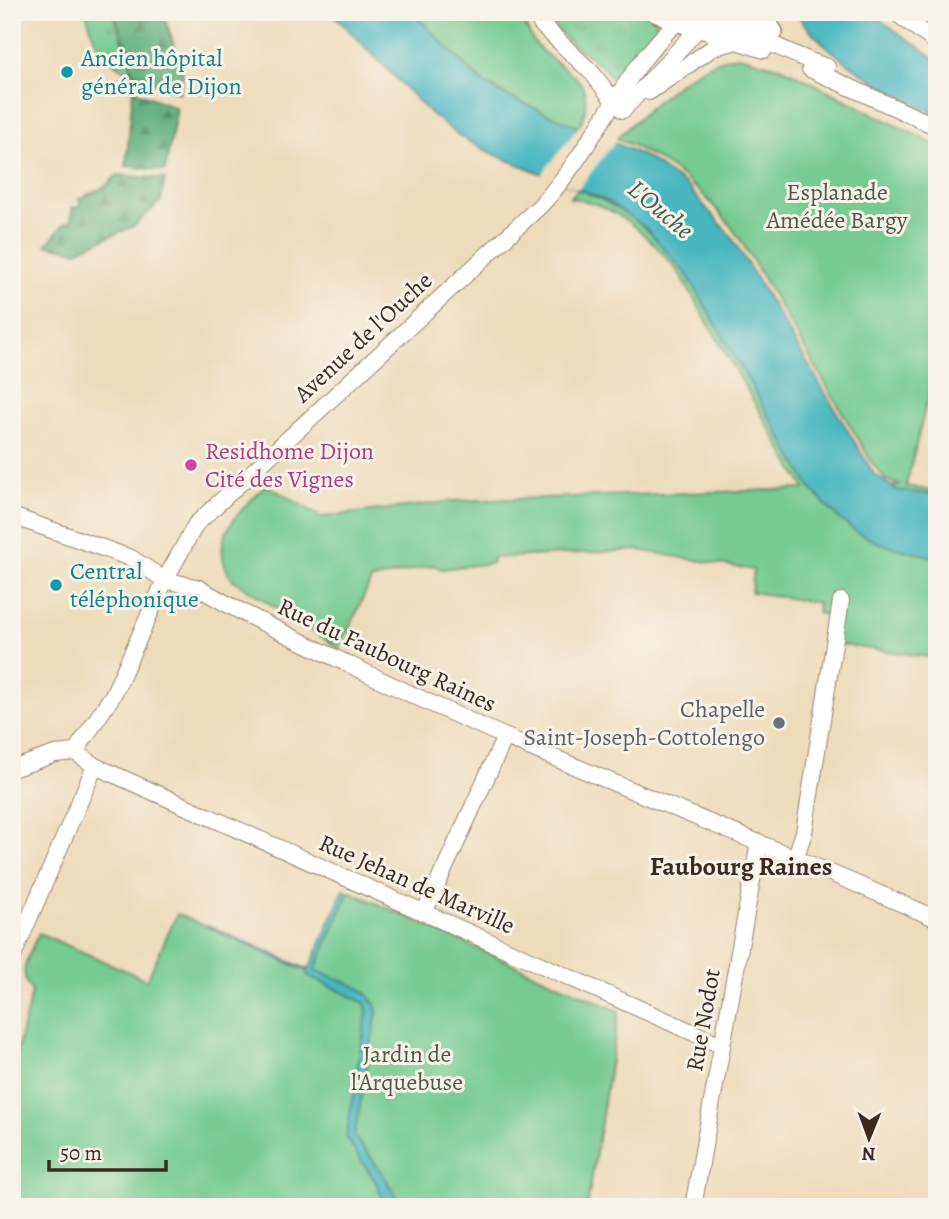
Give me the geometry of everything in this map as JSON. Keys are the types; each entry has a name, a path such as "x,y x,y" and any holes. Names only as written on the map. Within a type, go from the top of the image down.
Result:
{"main road":[{"path":"654,12 697,19"},
{"path":"759,12 773,32"}],"street":[{"path":"537,12 541,24 593,74 618,105"},
{"path":"729,12 773,32 858,89"},
{"path":"895,12 937,43"},
{"path":"697,19 735,42 758,47 858,89 937,127"},
{"path":"697,19 730,25 827,67"},
{"name":"Avenue de l'Ouche","path":"75,752 113,695 165,580 200,520 561,184 596,131 697,19"},
{"name":"Avenue de l'Ouche","path":"618,105 715,47 735,42"},
{"name":"Rue du Faubourg Raines","path":"12,516 131,558 165,580 199,588 382,681 505,737 796,856 937,919"},
{"path":"796,856 804,832 841,601"},
{"path":"425,911 505,737"},
{"path":"12,769 55,754 75,752"},
{"name":"Rue Jehan de Marville","path":"75,752 95,766 721,1045"},
{"path":"12,958 95,766"},
{"name":"Rue Nodot","path":"694,1207 759,842"}],"green space":[{"path":"86,12 114,12 133,73 112,62 100,50"},
{"path":"114,12 163,12 183,73 179,93 133,73"},
{"path":"412,12 522,12 529,33 538,47 572,75 584,90 586,100 579,128 528,107 480,80"},
{"path":"546,12 647,12 656,21 658,29 618,80 614,81 606,71 559,32"},
{"name":"Esplanade Amédée Bargy","path":"739,56 783,68 937,146 937,360 906,486 937,492 937,658 828,643 832,617 817,613 818,603 751,592 754,570 638,550 493,558 492,563 441,569 434,565 371,580 340,649 232,579 222,552 224,540 236,517 266,485 322,517 454,501 805,489 679,273 657,247 632,224 603,207 570,198 578,189 612,205 640,224 676,260 688,276 810,487 901,486 885,479 871,461 728,222 701,192 686,180 654,157 617,138 690,76 723,59"},
{"path":"133,90 177,108 165,171 126,166"},
{"path":"117,175 165,179 161,201 134,226 77,251 46,245 65,223 71,222 72,208 81,206 79,199 106,186"},
{"name":"Jardin de l'Arquebuse","path":"344,889 619,1011 587,1207 12,1207 12,1071 32,991 25,977 26,962 39,933 147,980 177,914 309,970"}],"water":[{"name":"L'Ouche","path":"331,12 412,12 480,80 498,92 644,156 687,186 731,236 874,474 897,490 937,495 937,558 895,548 865,537 839,519 810,487 688,276 646,228 607,201 462,138 431,114"},
{"path":"795,12 869,12 937,60 937,115 841,59 824,45"},
{"path":"344,889 349,892 315,970 362,990 375,1004 377,1013 354,1136 382,1172 402,1207 386,1207 376,1182 346,1138 367,1011 365,1003 307,975 307,971 207,927 208,925 309,970"}],"pier":[{"path":"581,124 617,139 578,189 541,175"}],"place":[{"name":"Ancien hôpital général de Dijon","path":"67,72"},
{"name":"Residhome Dijon Cité des Vignes","path":"191,465"},
{"name":"Central téléphonique","path":"56,585"},
{"name":"Chapelle Saint-Joseph-Cottolengo","path":"779,723"}],"district":[{"name":"Faubourg Raines","path":"741,866"}]}
